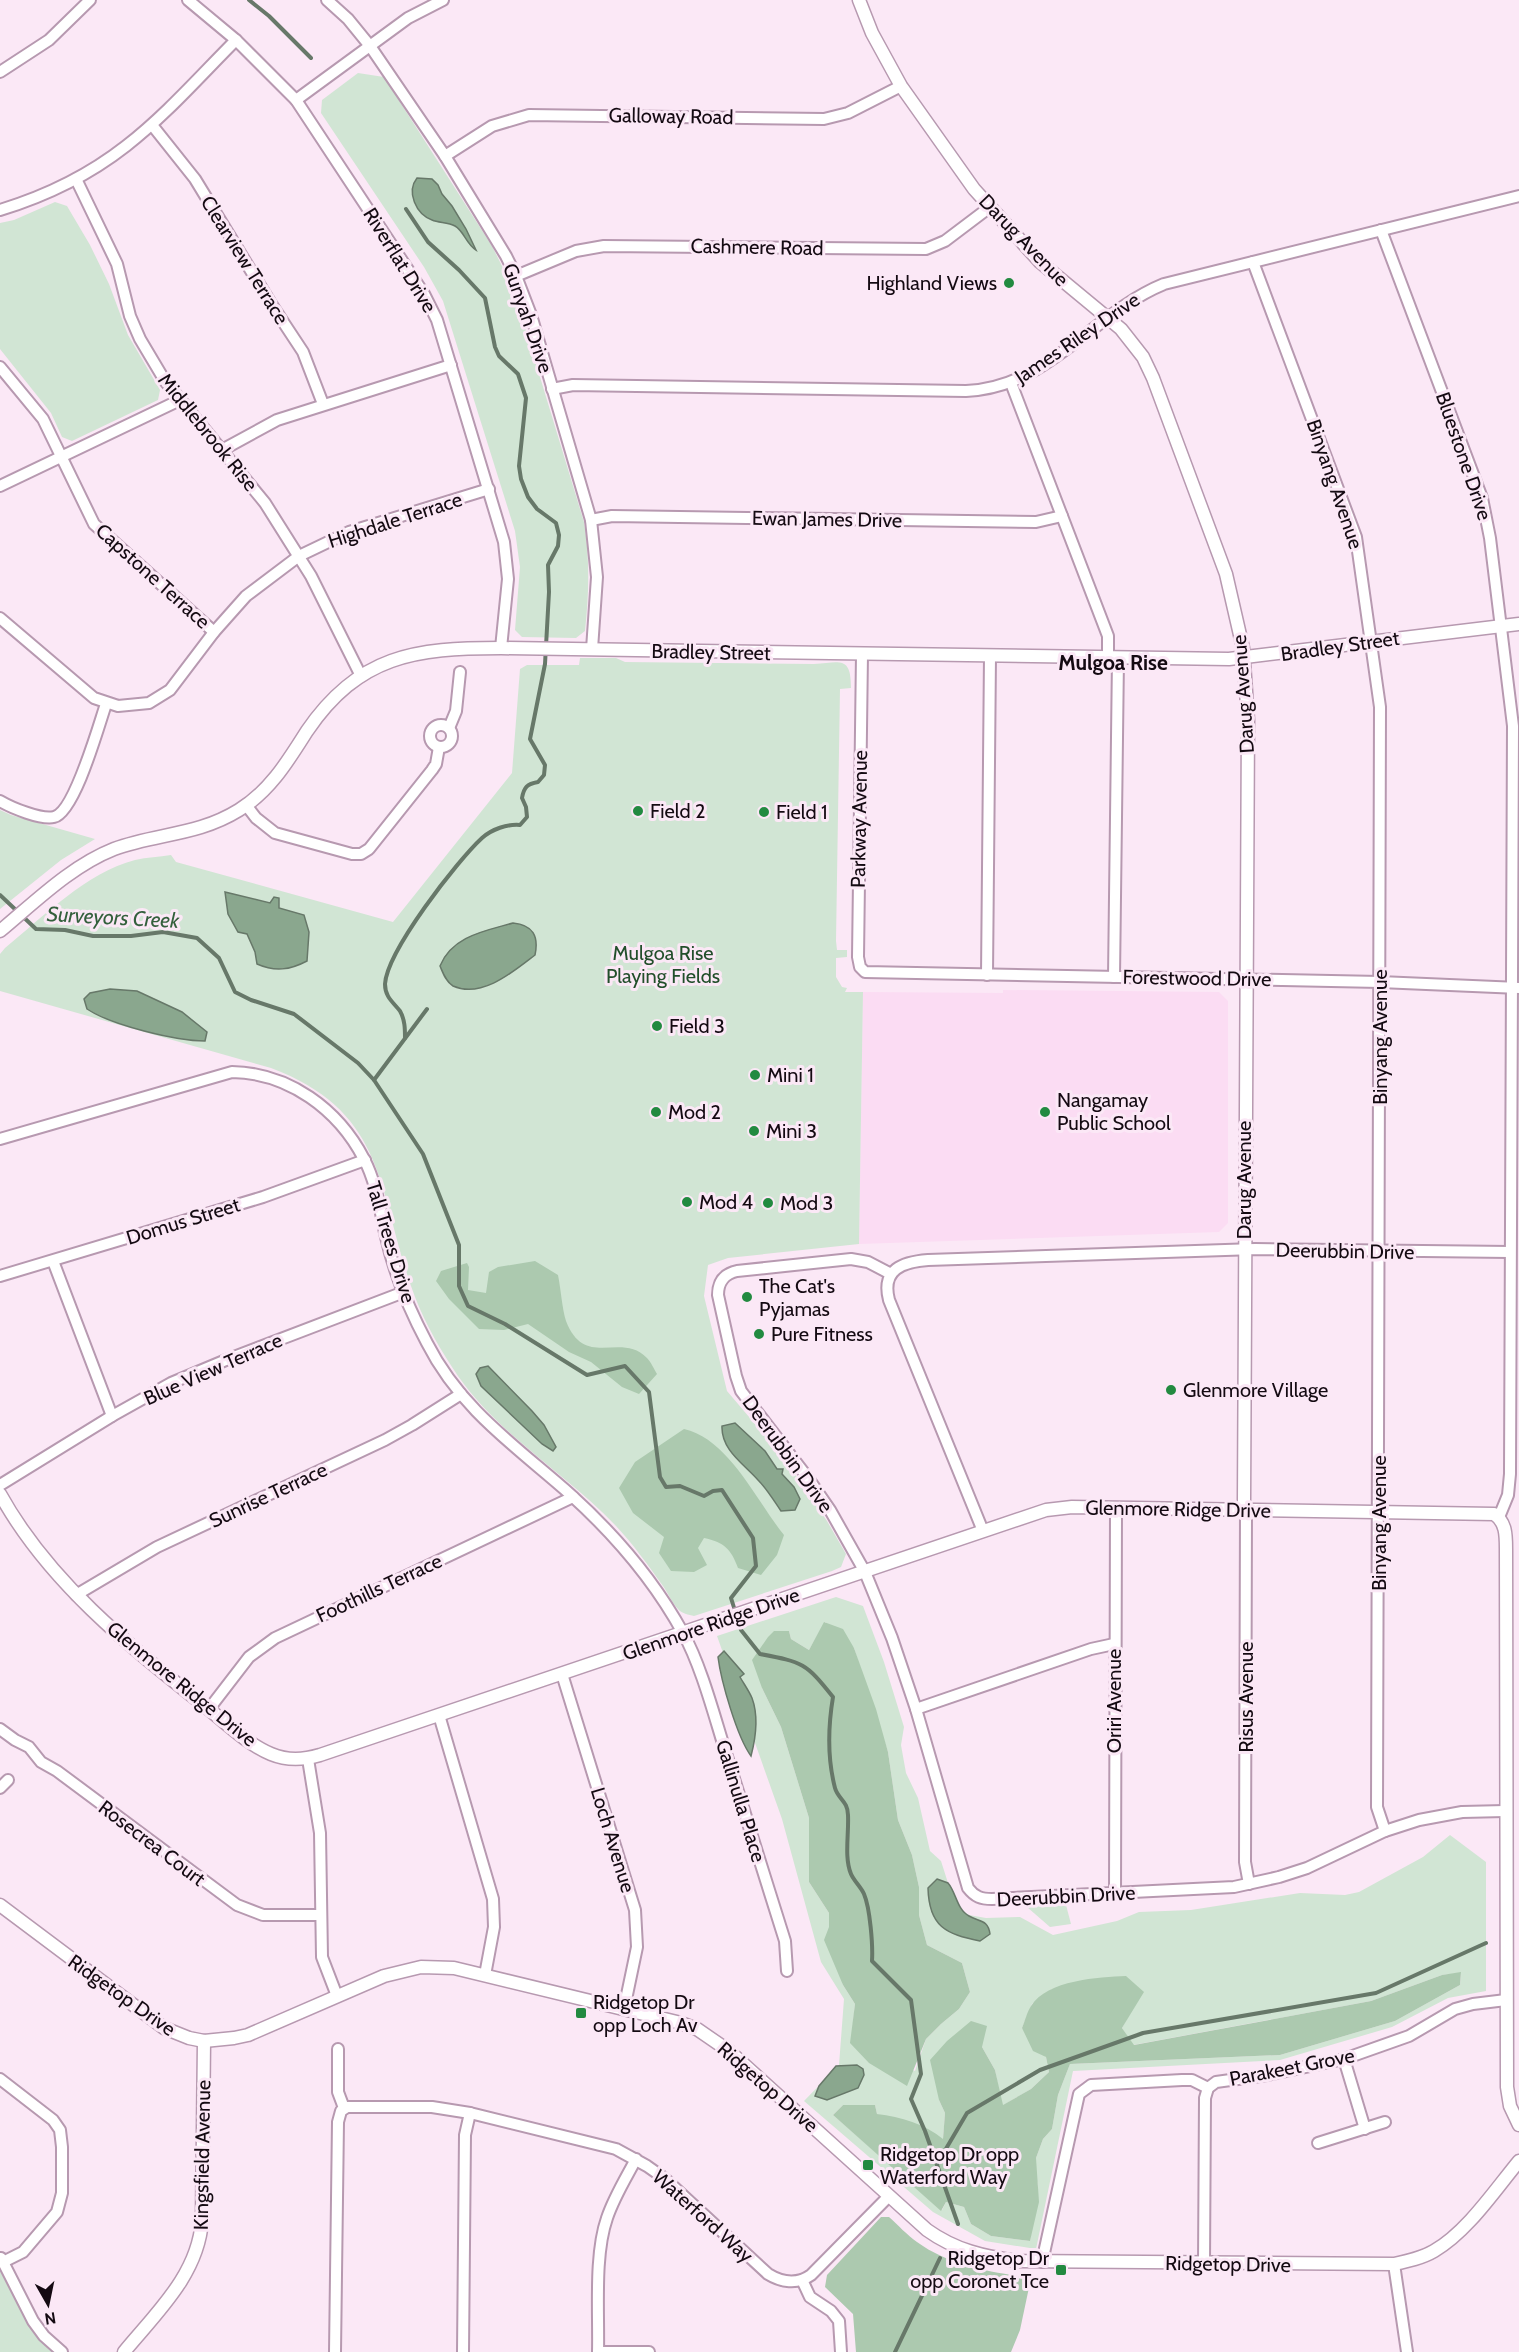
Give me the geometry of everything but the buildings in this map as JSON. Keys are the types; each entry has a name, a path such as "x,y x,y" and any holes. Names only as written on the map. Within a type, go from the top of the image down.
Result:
{"street":[{"path":"0,72 49,40 90,0"},
{"name":"Riverflat Drive","path":"188,0 236,40 296,100 424,294 437,320 489,489 508,564 507,598 501,648"},
{"name":"Gunyah Drive","path":"327,0 348,19 370,46 444,156 516,276 531,315 591,520 597,577 592,650"},
{"path":"296,100 408,18 443,0"},
{"name":"Darug Avenue","path":"859,0 872,33 901,86 963,174 1040,262 1108,318 1136,347 1153,378 1221,557 1237,618 1244,658 1248,720 1244,1250 1244,1500 1246,1509"},
{"path":"0,210 54,191 125,147 152,125 236,40"},
{"name":"Galloway Road","path":"444,156 492,126 542,113 824,119 848,113 901,86"},
{"name":"Clearview Terrace","path":"152,125 205,193 270,302 303,352 323,404"},
{"name":"Middlebrook Rise","path":"76,178 117,264 134,328 165,381 265,503 299,556 361,676"},
{"name":"James Riley Drive","path":"552,389 576,385 966,391 992,388 1011,383 1038,370 1138,297 1164,284 1519,196"},
{"name":"Cashmere Road","path":"516,276 576,251 604,246 926,249 945,241 990,207"},
{"name":"Bluestone Drive","path":"1381,230 1477,482 1487,519 1513,726 1515,988 1510,1252 1510,1485 1499,1517"},
{"name":"Binyang Avenue","path":"1253,261 1352,522 1360,554 1382,728 1377,1807 1385,1831"},
{"path":"222,450 278,420 451,365"},
{"name":"Capstone Terrace","path":"0,367 43,419 94,524 214,632"},
{"path":"1011,383 1108,636 1113,658 1114,976"},
{"path":"0,486 180,400"},
{"name":"Highdale Terrace","path":"106,704 133,706 157,700 178,682 214,632 246,596 299,556 349,532 489,489"},
{"name":"Ewan James Drive","path":"591,520 612,516 1036,522 1062,516"},
{"path":"0,618 90,695 106,704 85,770 61,813 54,817 45,817 0,801"},
{"name":"Bradley Street","path":"4,927 77,869 101,855 136,843 204,827 246,805 266,788 284,767 329,703 361,676 402,656 422,651 501,648 1244,658 1519,624"},
{"name":"Parkway Avenue","path":"862,654 858,957 862,970 875,974"},
{"path":"987,975 990,656"},
{"path":"449,728 456,711 460,672"},
{"path":"442,725 449,728 452,734 451,741 446,746 440,747 431,740 432,730 442,725"},
{"path":"246,805 256,818 275,833 352,854 362,854 369,849 432,770 436,764 440,747"},
{"name":"Forestwood Drive","path":"875,974 1114,976 1380,982 1515,988"},
{"name":"Tall Trees Drive","path":"0,1139 232,1072 249,1072 288,1083 321,1106 347,1132 365,1160 378,1194 386,1237 404,1292 427,1344 461,1395 478,1416 504,1440 573,1497 632,1561 664,1602 683,1633"},
{"name":"Domus Street","path":"0,1276 263,1197 365,1160"},
{"name":"Deerubbin Drive","path":"1505,1811 1462,1812 1434,1817 1385,1831 1307,1868 1249,1884 1221,1888 992,1899 981,1899 974,1895 968,1888 916,1709 892,1638 865,1572 830,1510 808,1478 744,1396 736,1376 718,1288 723,1278 732,1272 856,1259 891,1274 906,1263 928,1260 1244,1250 1510,1252"},
{"path":"53,1261 112,1416"},
{"path":"891,1274 887,1287 889,1300 983,1531"},
{"name":"Blue View Terrace","path":"0,1485 112,1416 171,1383 404,1292"},
{"name":"Sunrise Terrace","path":"76,1595 157,1547 385,1440 461,1395"},
{"name":"Glenmore Ridge Drive","path":"0,1494 38,1550 76,1595 160,1670 209,1709 270,1754 296,1760 308,1759 1046,1510 1072,1507 1488,1512 1499,1517"},
{"name":"Foothills Terrace","path":"209,1709 249,1657 275,1638 573,1497"},
{"name":"Oriri Avenue","path":"1115,1894 1116,1508"},
{"name":"Risus Avenue","path":"1246,1509 1245,1862 1249,1884"},
{"path":"1499,1517 1505,1529 1506,1549 1507,2087 1510,2106 1519,2126"},
{"name":"Gallinulla Place","path":"683,1633 709,1700 785,1941 787,1971"},
{"path":"916,1709 1090,1649 1114,1644"},
{"name":"Loch Avenue","path":"562,1674 634,1910 638,1935 637,1953 624,2009"},
{"path":"439,1715 491,1891 494,1927 485,1975"},
{"name":"Rosecrea Court","path":"0,1729 29,1747 41,1762 57,1771 237,1905 263,1916 321,1915"},
{"path":"308,1759 320,1833 322,1957 337,1996"},
{"name":"Ridgetop Drive","path":"0,1905 164,2028 204,2041 248,2034 384,1976 413,1968 443,1967 485,1975 689,2026 720,2044 796,2109 927,2230 965,2251 992,2258 1042,2262 1394,2264 1427,2254 1446,2243 1462,2228 1519,2161"},
{"name":"Parakeet Grove","path":"1204,2263 1205,2098 1209,2088 1222,2080 1268,2075 1344,2059 1409,2036 1455,2009 1506,2000"},
{"name":"Kingsfield Avenue","path":"124,2352 185,2275 199,2243 202,2222 204,2041"},
{"path":"335,2352 338,2122 344,2108 338,2092 338,2049"},
{"path":"1344,2059 1365,2128"},
{"path":"0,2079 53,2120 60,2130 62,2193 57,2212 23,2252 1,2260 33,2321 44,2336 62,2352"},
{"path":"1042,2262 1079,2094 1091,2085 1182,2080 1192,2080 1209,2088"},
{"name":"Waterford Way","path":"344,2108 356,2105 432,2107 470,2113 622,2152 664,2178 768,2274 785,2281 802,2280"},
{"path":"463,2352 465,2135 470,2113"},
{"path":"1318,2143 1385,2122"},
{"path":"636,2159 611,2206 601,2238 598,2352 649,2352"},
{"path":"841,2352 839,2321 831,2311 812,2299 802,2280 816,2271 889,2196"},
{"path":"1394,2264 1407,2352"}],"shaded area":[{"path":"417,178 432,179 438,185 466,229 476,250 455,226 432,220 421,213 414,202 412,190"},
{"path":"225,892 270,903 274,897 279,898 279,908 304,915 309,932 307,961 282,969 257,964 255,952 247,934 238,932 228,914"},
{"path":"513,923 525,926 533,933 536,942 535,955 507,975 486,986 464,989 448,982 440,966 445,956 453,948 470,936"},
{"path":"110,989 137,991 182,1012 207,1032 205,1041 144,1031 111,1021 87,1009 84,999 90,993"},
{"name":"Nangamay Public School","path":"1003,990 1219,992 1228,1001 1228,1223 1219,1232 859,1244 863,992 1003,993"},
{"path":"535,1261 558,1275 566,1321 574,1336 583,1344 593,1347 626,1348 637,1351 648,1360 657,1374 639,1394 622,1387 591,1362 569,1352 528,1324 504,1330 479,1329 449,1299 436,1281 441,1271 467,1263 469,1267 468,1290 486,1293 489,1272 498,1267"},
{"path":"488,1366 544,1425 556,1447 553,1451 542,1444 481,1386 476,1374 480,1368"},
{"path":"735,1423 765,1451 777,1469 783,1469 782,1474 794,1487 800,1499 795,1510 781,1511 767,1491 729,1449 722,1426"},
{"path":"684,1429 700,1435 728,1458 784,1535 777,1555 761,1575 738,1568 726,1547 704,1538 698,1548 707,1565 694,1572 671,1571 659,1553 664,1537 633,1513 619,1488 635,1462"},
{"path":"824,1622 843,1629 854,1648 876,1709 888,1752 898,1820 912,1855 919,1887 919,1915 927,1945 962,1963 970,1992 959,2009 926,2039 907,2086 869,2063 850,2043 855,2004 843,1985 824,1940 829,1927 829,1913 809,1882 809,1818 781,1727 762,1688 752,1660 774,1631 789,1631 791,1639 809,1650"},
{"path":"724,1651 744,1674 740,1677 751,1695 756,1712 751,1756 735,1723 722,1680 718,1657"},
{"path":"937,1879 948,1883 962,1910 985,1923 990,1934 980,1941 949,1931 936,1920 929,1901 928,1888"},
{"path":"1461,1972 1460,1985 1395,2021 1280,2055 1070,2064 1058,2095 1052,2129 1043,2139 1036,2158 1039,2202 1030,2241 991,2236 971,2224 964,2207 946,2202 941,2211 833,2115 843,2105 875,2105 877,2114 912,2122 943,2139 945,2113 939,2100 930,2060 947,2041 971,2021 987,2026 982,2047 995,2070 1003,2105 1031,2089 1049,2072 1046,2057 1033,2051 1022,2028 1030,2008 1049,1990 1074,1982 1126,1976 1144,1992 1122,2028 1134,2045 1371,2001 1442,1975"},
{"path":"857,2065 863,2069 864,2075 858,2088 827,2100 815,2096 819,2086 836,2066"},
{"path":"881,2217 889,2217 917,2242 943,2257 971,2267 1031,2278 1020,2330 1011,2352 856,2352 853,2314 825,2287 827,2275"}],"green space":[{"path":"358,73 384,77 492,246 513,288 584,522 588,563 587,604 585,631 576,638 522,637 515,630 520,567 515,531 443,301 424,267 321,113 322,100"},
{"path":"55,202 67,206 90,245 109,284 128,335 160,390 158,400 72,441 62,437 51,413 0,349 0,223 14,220"},
{"name":"Mulgoa Rise Playing Fields","path":"580,658 616,658 625,662 814,664 838,662 846,666 851,678 851,688 840,689 836,941 837,950 847,950 847,957 836,958 836,977 842,987 847,988 845,992 863,992 859,1244 728,1258 708,1265 704,1296 727,1391 785,1459 827,1521 846,1554 841,1567 832,1571 694,1616 683,1613 676,1607 646,1563 616,1526 597,1507 513,1436 493,1417 458,1376 434,1338 415,1297 374,1162 359,1134 339,1109 310,1087 271,1068 0,991 0,954 5,948 83,885 117,866 140,859 171,855 176,862 393,922 512,773 520,669 527,665 579,665"},
{"path":"0,810 95,839 61,860 0,909"},
{"path":"836,1597 863,1606 884,1662 904,1727 901,1745 906,1773 918,1798 930,1851 941,1861 955,1905 969,1915 986,1918 1020,1917 1053,1935 1117,1921 1139,1912 1191,1910 1300,1893 1345,1895 1359,1892 1423,1857 1450,1835 1486,1862 1486,1991 1448,1998 1392,2027 1280,2060 1073,2071 1036,2249 985,2241 933,2212 804,2101 839,2065 844,1999 821,1962 782,1819 717,1636","holes":["825,1622 854,1648 888,1752 898,1820 912,1855 919,1887 919,1915 927,1945 962,1963 970,1992 959,2009 926,2039 915,2071 851,2043 855,2004 843,1985 829,1927 829,1913 809,1882 809,1818 781,1727 762,1688 789,1631 791,1639 809,1650","1461,1973 1460,1985 1395,2021 1280,2055 1070,2064 1058,2095 1052,2129 1043,2139 1036,2158 1035,2173 1038,2185 1030,2241 991,2236 971,2224 964,2207 946,2202 942,2210 833,2115 843,2105 875,2105 877,2114 943,2140 945,2113 939,2100 982,2047 995,2070 1002,2106 1031,2089 1049,2072 1046,2057 1022,2028 1032,2004 1052,1989 1143,1991 1122,2028 1133,2045 1371,2001 1442,1975"]},
{"path":"1066,1905 1071,1924 1050,1927 1027,1907"},
{"path":"0,2271 30,2327 53,2352 0,2352"}],"waterway":[{"path":"249,0 269,16 311,58"},
{"path":"405,1038 402,1014 385,989 389,969 397,950 425,907 482,838 505,826 520,825 527,817 522,798 524,791 544,775 545,765 530,739 545,664 549,592 548,565 558,546 559,535 556,523 537,509 528,497 521,479 519,466 526,398 518,374 499,356 495,347 485,298 428,242 406,209"},
{"name":"Surveyors Creek","path":"0,895 36,929 65,930 93,936 131,936 163,932 197,938 219,958 235,992 251,1000 294,1014 358,1063 374,1080 423,1154 459,1245 459,1286 468,1306 505,1324 587,1375 625,1366 649,1392 660,1477 666,1487 680,1486 704,1496 713,1491 722,1490 753,1538 756,1566 731,1598 741,1630 760,1654 786,1659 802,1666 816,1677 833,1697 829,1731 832,1776 838,1795 848,1810 849,1867 852,1877 863,1891 868,1908 872,1961 911,2000 921,2074 911,2099 925,2131 958,2224"},
{"path":"374,1080 427,1009"},
{"path":"937,2164 967,2113 1040,2070 1143,2033 1376,1993 1486,1943"},
{"name":"Surveyors Creek","path":"895,2352 940,2258"}],"place":[{"name":"Highland Views","path":"1009,283"},
{"name":"Field 2","path":"638,811"},
{"name":"Field 1","path":"764,812"},
{"name":"Field 3","path":"657,1026"},
{"name":"Mini 1","path":"755,1075"},
{"name":"Mod 2","path":"656,1112"},
{"name":"Nangamay Public School","path":"1045,1112"},
{"name":"Mini 3","path":"754,1131"},
{"name":"Mod 4","path":"687,1202"},
{"name":"Mod 3","path":"768,1203"},
{"name":"The Cat's Pyjamas","path":"747,1297"},
{"name":"Pure Fitness","path":"759,1334"},
{"name":"Glenmore Village","path":"1171,1390"},
{"name":"Ridgetop Dr opp Loch Av","path":"581,2013"},
{"name":"Ridgetop Dr opp Waterford Way","path":"868,2165"},
{"name":"Ridgetop Dr opp Coronet Tce","path":"1061,2270"}],"district":[{"name":"Mulgoa Rise","path":"1113,662"}]}
